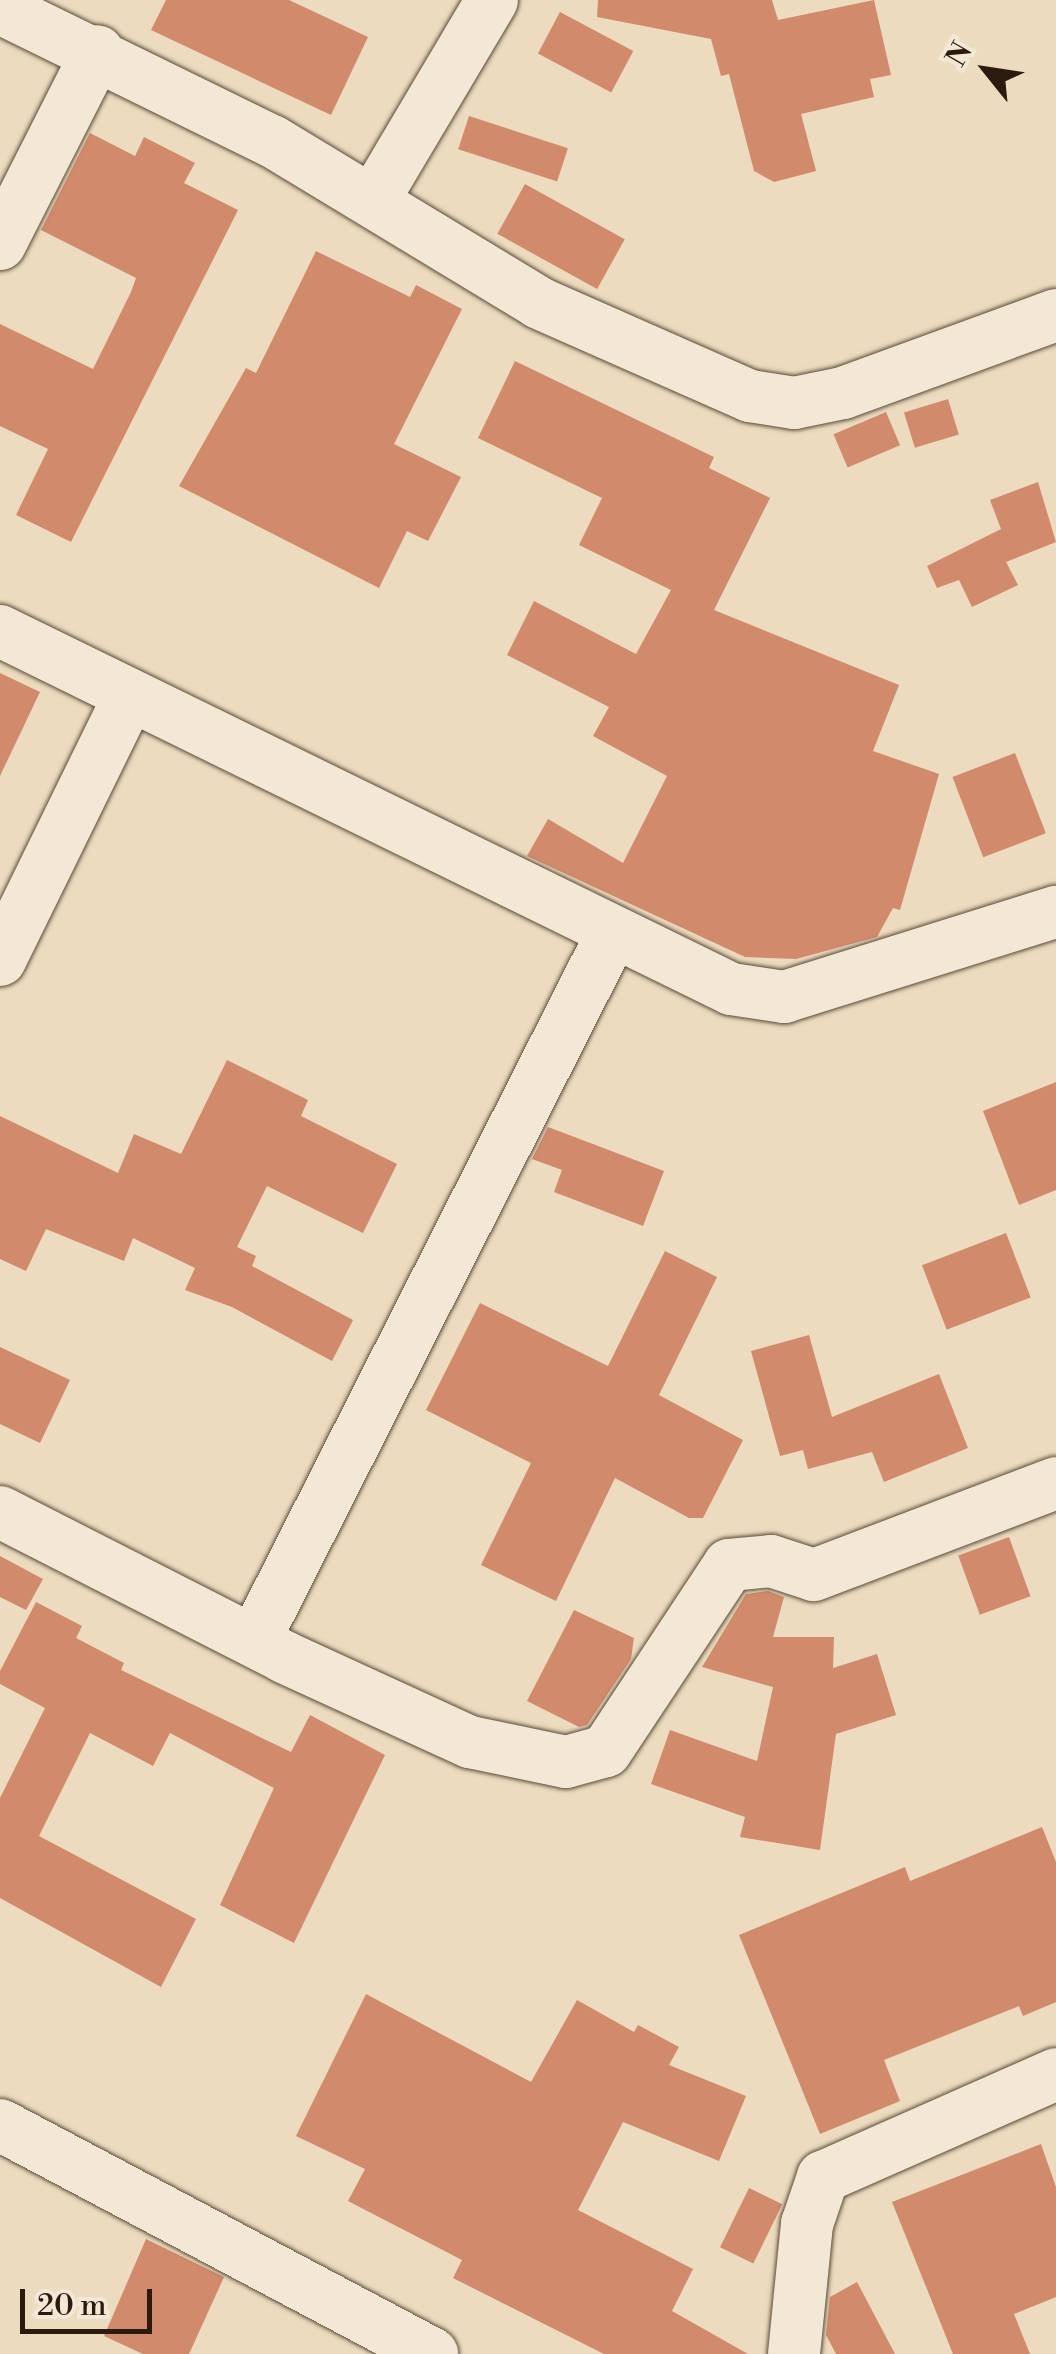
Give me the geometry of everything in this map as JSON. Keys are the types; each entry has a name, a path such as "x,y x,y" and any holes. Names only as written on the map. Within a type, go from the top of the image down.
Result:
{"street":[{"path":"374,199 492,0"},
{"path":"0,8 98,51 374,199 539,303 750,396 794,403 843,393 1056,315"},
{"path":"0,244 98,51"},
{"path":"0,631 730,989 784,997 1056,912"},
{"path":"0,960 130,694"},
{"path":"254,1641 612,932"},
{"path":"0,1512 254,1641 470,1742 566,1762 585,1760 606,1751 729,1565 771,1562 814,1575 1056,1483"},
{"path":"794,2354 808,2224 822,2177 1056,2074"},
{"path":"6,2145 432,2354"}],"building":[{"path":"166,0 289,0 368,37 331,115 151,30"},
{"path":"598,0 772,0 778,20 874,0 891,75 870,79 874,97 801,114 816,171 774,182 754,171 729,74 721,76 711,39 597,17"},
{"path":"560,12 633,51 611,92 538,53"},
{"path":"469,116 568,148 557,181 458,149"},
{"path":"90,133 135,156 144,137 195,163 184,183 238,210 71,542 16,515 48,449 0,426 0,324 93,369 131,292 136,278 41,230"},
{"path":"525,184 625,239 597,289 497,234"},
{"path":"316,251 410,297 416,285 462,309 394,444 461,477 428,541 407,531 379,588 179,486 246,368 256,373"},
{"path":"515,361 714,457 709,468 770,498 714,610 899,685 873,751 939,774 900,910 893,908 877,937 796,959 745,957 527,856 548,819 623,863 667,776 593,736 609,707 507,655 534,601 636,654 671,590 579,545 602,498 478,438"},
{"path":"948,399 959,434 915,448 904,412"},
{"path":"886,412 900,445 848,467 834,434"},
{"path":"1038,482 1056,542 1006,562 1018,585 972,607 959,580 937,588 927,566 1001,529 990,500"},
{"path":"0,673 40,692 0,776"},
{"path":"1015,753 1046,833 983,857 952,777"},
{"path":"227,1060 308,1100 301,1116 397,1164 363,1233 267,1186 237,1247 256,1256 252,1266 353,1320 332,1361 232,1307 185,1290 195,1268 133,1238 124,1261 46,1229 26,1271 0,1259 0,1116 118,1173 134,1134 181,1154"},
{"path":"1056,1082 1056,1190 1019,1205 983,1111"},
{"path":"548,1127 664,1171 643,1226 554,1192 562,1170 532,1159"},
{"path":"1006,1233 1031,1297 947,1330 922,1265"},
{"path":"665,1251 717,1277 659,1395 743,1440 703,1518 689,1518 615,1478 556,1601 481,1565 531,1463 426,1410 480,1303 608,1366"},
{"path":"809,1335 832,1417 939,1374 968,1448 884,1482 872,1452 808,1469 803,1450 780,1456 751,1351"},
{"path":"0,1347 70,1380 40,1443 0,1424"},
{"path":"1009,1537 1031,1596 980,1615 958,1555"},
{"path":"0,1556 43,1579 26,1610 0,1597"},
{"path":"768,1591 784,1597 773,1637 834,1637 833,1668 877,1654 896,1715 836,1734 820,1850 740,1837 745,1817 651,1784 670,1730 757,1761 773,1687 702,1667 746,1594"},
{"path":"36,1602 82,1626 76,1638 124,1663 121,1670 291,1752 310,1715 385,1755 294,1943 220,1905 274,1788 170,1733 153,1766 90,1733 39,1836 196,1919 161,1987 0,1898 0,1798 45,1708 0,1684 0,1671"},
{"path":"574,1610 634,1638 631,1659 587,1725 579,1727 527,1701"},
{"path":"1042,1827 1056,1862 1056,2002 1023,2016 1019,2006 884,2060 900,2101 820,2134 739,1935 905,1867 910,1881"},
{"path":"366,1994 531,2082 577,2000 634,2032 638,2025 679,2047 669,2065 746,2096 719,2161 623,2122 578,2210 693,2269 672,2311 748,2354 604,2354 453,2278 462,2260 348,2201 365,2169 296,2136"},
{"path":"1041,2144 1056,2187 1056,2297 1014,2314 1030,2354 953,2354 892,2202"},
{"path":"749,2188 782,2204 753,2264 720,2247"},
{"path":"146,2239 224,2277 189,2354 143,2354 104,2336"},
{"path":"857,2282 895,2354 836,2354 826,2335 830,2297"}]}
